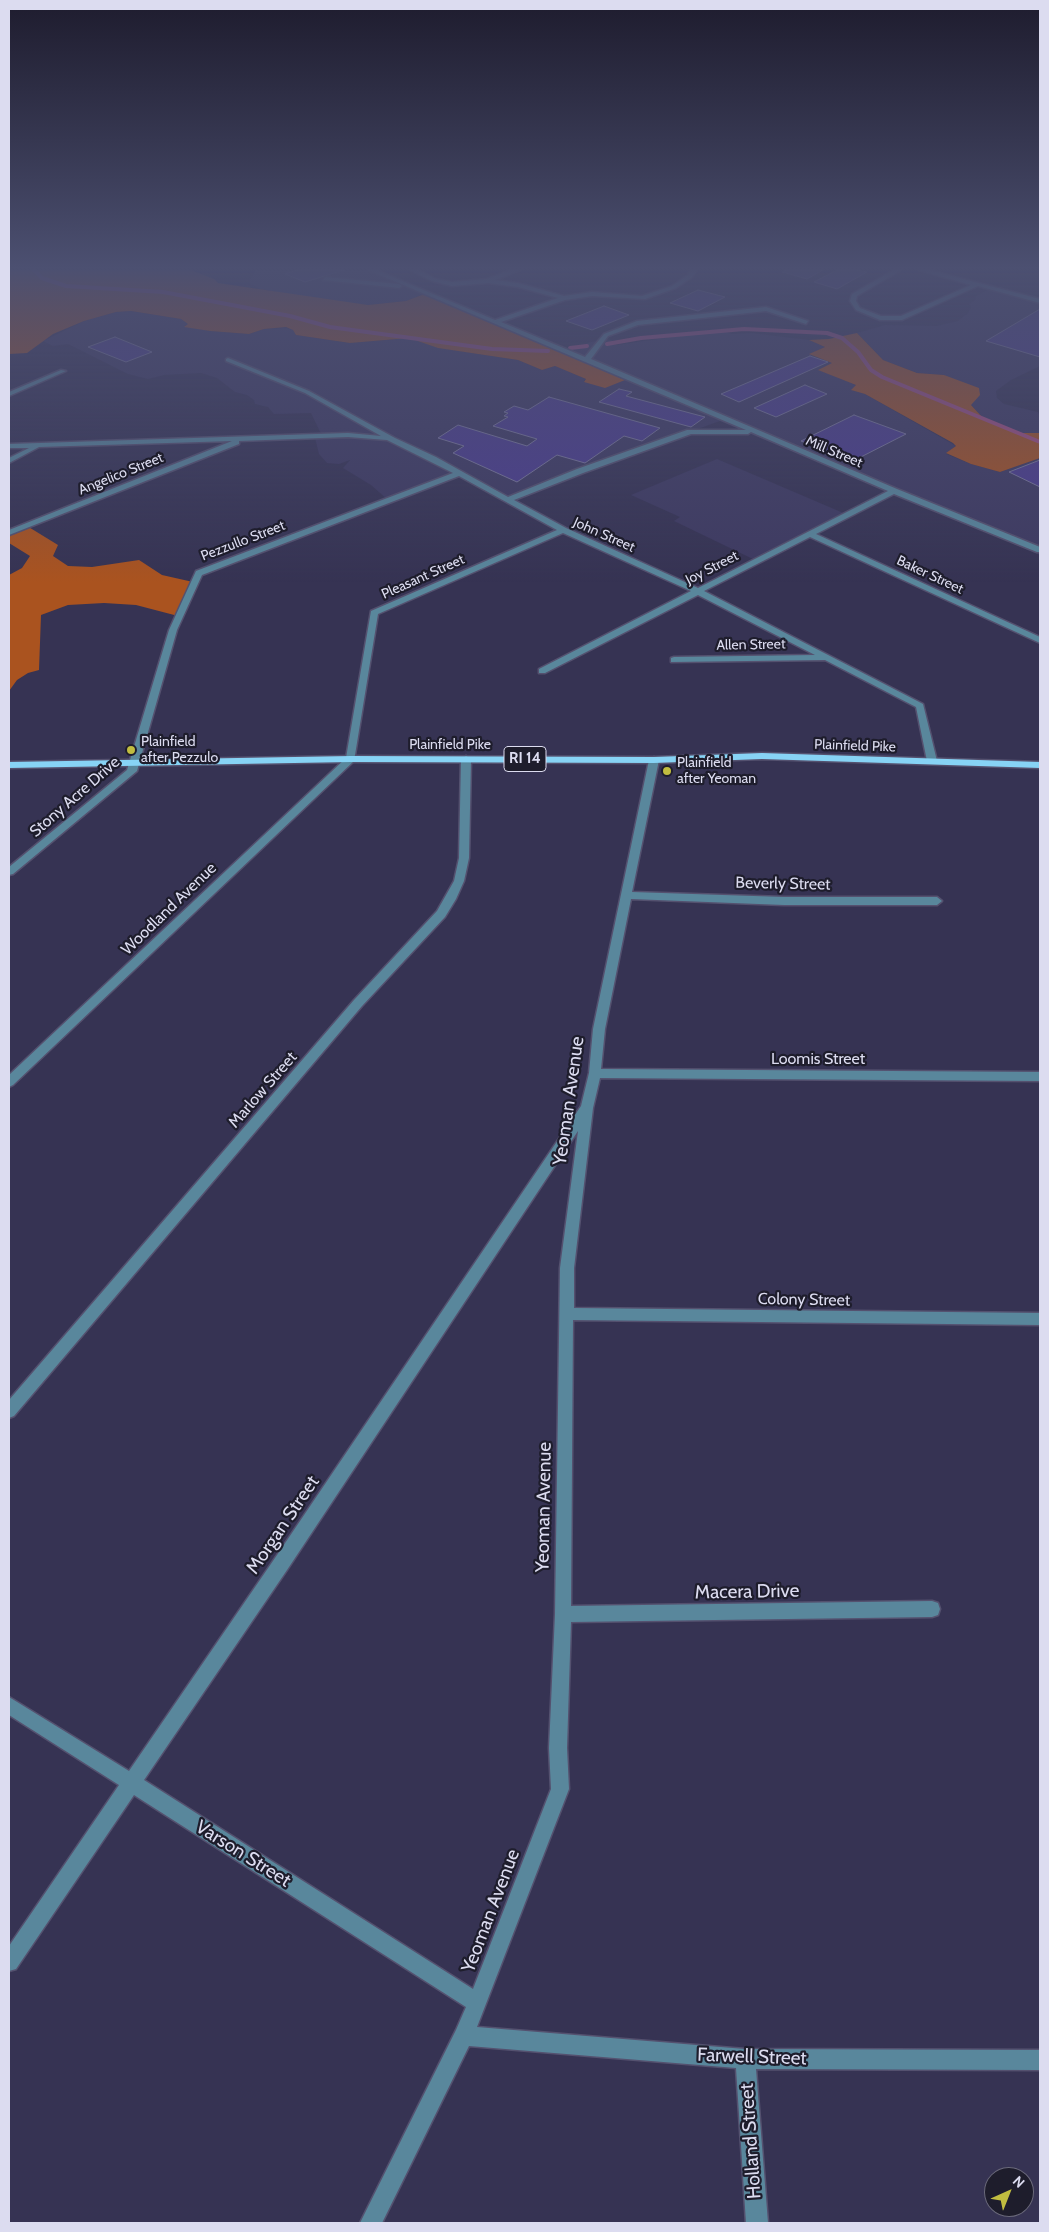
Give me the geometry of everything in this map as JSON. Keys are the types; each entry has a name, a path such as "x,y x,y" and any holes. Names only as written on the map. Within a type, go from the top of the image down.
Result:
{"main road":[{"name":"Plainfield Pike","path":"9,765 351,759 654,760 762,756 1040,766"}],"street":[{"path":"9,394 56,374"},
{"name":"John Street","path":"263,374 307,392 392,440 419,452 563,530 697,591 920,706 932,761"},
{"name":"Mill Street","path":"617,374 675,397 894,491 1040,550"},
{"path":"508,500 580,471 690,432 753,432"},
{"path":"9,446 348,435 392,440"},
{"name":"Angelico Street","path":"9,533 242,439"},
{"path":"9,461 38,446"},
{"name":"Pezzullo Street","path":"134,762 173,630 199,573 458,474"},
{"name":"Joy Street","path":"542,671 894,491"},
{"name":"Pleasant Street","path":"351,759 374,613 563,530"},
{"name":"Baker Street","path":"809,534 1040,640"},
{"name":"Allen Street","path":"674,660 828,657"},
{"name":"Woodland Avenue","path":"9,1082 351,759"},
{"name":"Marlow Street","path":"9,1411 358,1004 446,906 459,881 464,858 466,759"},
{"name":"Yeoman Avenue","path":"371,2223 464,2036 560,1789 558,1748 563,1614 568,1268 587,1108 595,1073 599,1029 654,760"},
{"name":"Stony Acre Drive","path":"9,872 132,771 134,762"},
{"name":"Beverly Street","path":"627,895 784,901 937,901"},
{"name":"Loomis Street","path":"595,1073 1040,1077"},
{"name":"Morgan Street","path":"9,1962 281,1564 587,1108"},
{"name":"Colony Street","path":"567,1314 1040,1320"},
{"name":"Macera Drive","path":"563,1614 932,1609"},
{"name":"Varson Street","path":"9,1706 477,2004"},
{"name":"Farwell Street","path":"464,2036 744,2059 1040,2060"},
{"name":"Holland Street","path":"744,2059 757,2223"}],"shaded area":[{"path":"129,374 180,374 164,375 148,379"},
{"path":"205,374 574,374 586,379 584,381 605,387 591,374 829,374 856,385 852,390 865,394 956,446 946,454 971,464 1000,472 1040,458 1040,555 720,421 580,471 509,500 459,475 388,500 371,485 343,468 350,460 339,464 327,463 319,454 315,438 322,436 311,413 274,414 268,407 255,404 254,400 247,395 235,392 217,378"},
{"path":"574,374 612,374 625,380 605,388 584,382 586,379"},
{"path":"829,374 944,375 979,388 980,395 971,405 983,418 1021,433 1040,433 1040,458 1000,472 971,464 946,453 956,446 953,443 865,394 851,390 856,385"},
{"path":"933,374 1023,374 996,391 997,398 1004,404 1038,412 1040,416 1040,433 1021,433 983,418 944,375"},
{"path":"717,459 848,515 755,560 674,521 680,517 631,495"},
{"path":"27,526 58,545 53,556 68,566 92,567 139,560 162,575 193,582 178,616 136,605 104,603 68,605 41,615 39,670 28,673 17,680 9,691 9,575 22,568 30,556 9,543 9,533"}],"building":[{"path":"767,374 801,374 739,402 721,394"},
{"path":"805,385 827,394 776,417 754,408"},
{"path":"619,389 632,392 626,396 705,417 691,427 599,402"},
{"path":"549,397 660,428 642,441 624,436 585,463 557,455 517,482 453,453 464,446 438,438 458,425 527,446 537,439 493,426 508,417 504,416 508,413 504,412 514,406 528,410"},
{"path":"854,415 906,434 853,461 801,441"},
{"path":"1040,460 1040,487 1009,472"}],"waterway":[{"path":"878,374 1040,442"}],"place":[{"name":"Plainfield after Pezzulo","path":"131,750"},
{"name":"Plainfield after Yeoman","path":"667,771"}]}
